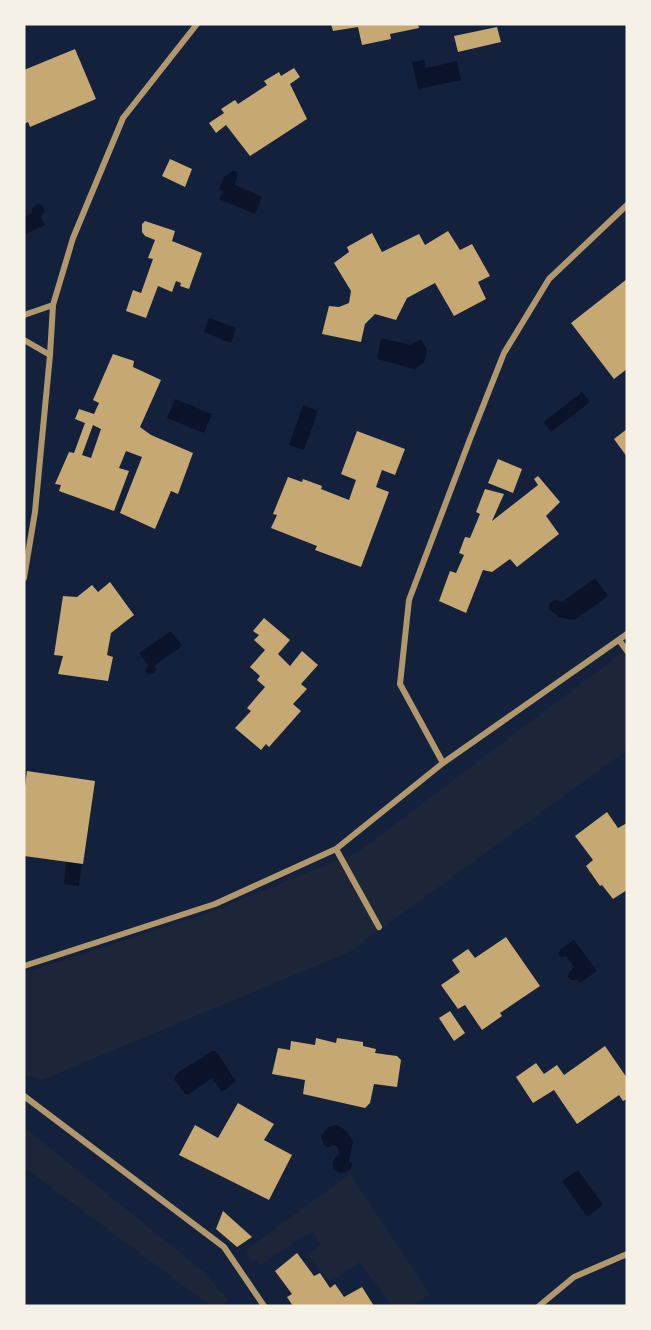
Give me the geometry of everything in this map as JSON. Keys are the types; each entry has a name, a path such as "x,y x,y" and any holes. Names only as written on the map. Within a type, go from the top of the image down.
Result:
{"street":[{"path":"24,578 35,512 53,305 73,238 123,118 197,24"},
{"path":"443,763 400,684 409,600 504,353 549,279 627,205"},
{"path":"24,315 53,305"},
{"path":"24,340 50,355"},
{"path":"24,966 215,904 336,849 443,763 627,634"},
{"path":"619,640 627,651"},
{"path":"336,849 379,927"},
{"path":"24,1096 224,1247 264,1306"},
{"path":"539,1306 574,1277 627,1254"}],"shaded area":[{"path":"424,60 426,68 457,61 461,80 418,89 412,62"},
{"path":"233,171 238,172 235,185 262,197 255,214 219,199 223,191 219,189 224,177"},
{"path":"37,204 44,208 41,217 45,225 24,235 24,217 32,213 32,208"},
{"path":"209,318 236,328 231,343 204,332"},
{"path":"381,338 410,345 421,339 427,350 424,363 414,369 377,359"},
{"path":"582,392 590,402 551,432 544,422"},
{"path":"175,399 212,414 204,433 167,418"},
{"path":"303,405 318,411 304,450 289,445"},
{"path":"595,578 608,596 576,619 558,617 550,611 549,605 552,602 557,600 562,602"},
{"path":"171,631 182,646 154,666 155,672 148,675 145,670 148,665 139,653"},
{"path":"627,649 627,750 349,952 42,1080 24,1075 24,971 206,914 358,852"},
{"path":"67,851 83,853 79,886 64,884"},
{"path":"574,940 597,971 580,983 568,977 574,967 566,956 561,957 558,954"},
{"path":"212,1051 216,1051 236,1081 222,1092 212,1078 189,1094 185,1094 174,1079 177,1073"},
{"path":"337,1125 347,1131 353,1142 349,1162 352,1163 351,1169 343,1172 333,1168 333,1162 339,1154 337,1146 333,1145 328,1148 324,1145 321,1136 328,1127"},
{"path":"24,1127 204,1272 229,1301 223,1306 211,1306 24,1167"},
{"path":"578,1170 603,1205 587,1217 562,1181"},
{"path":"350,1174 430,1294 412,1306 392,1306 360,1262 330,1282 307,1254 321,1245 312,1231 260,1265 257,1259 252,1262 246,1250"}],"building":[{"path":"331,24 418,24 419,28 390,34 391,39 362,45 358,27 333,31"},
{"path":"497,27 501,42 458,52 454,36"},
{"path":"75,49 96,99 30,127 28,122 24,124 24,70"},
{"path":"294,68 300,77 290,84 307,119 250,156 226,125 216,133 209,123 224,113 221,109 235,100 238,104 267,85 264,81 279,72 281,76"},
{"path":"170,159 192,169 185,187 162,176"},
{"path":"145,221 175,231 172,241 202,253 189,289 180,286 181,283 176,281 172,292 158,286 146,318 126,311 133,290 141,293 153,259 148,258 155,240 145,236 142,232 142,224"},
{"path":"448,231 460,250 472,244 490,276 478,282 486,299 454,316 435,283 407,298 396,320 375,314 365,324 361,342 322,334 329,306 339,307 349,303 351,291 334,263 349,252 347,247 372,233 382,252 419,234 425,245"},
{"path":"627,279 627,369 614,379 571,323"},
{"path":"113,354 134,361 133,367 161,380 140,427 151,435 193,453 178,494 171,491 155,529 120,513 142,457 126,451 119,468 129,471 114,511 59,491 61,485 55,484 69,452 74,453 85,423 75,419 79,409 94,414 99,403 93,400","holes":["93,425 101,429 91,458 82,455"]},
{"path":"627,429 627,457 614,439"},
{"path":"357,431 405,449 395,475 382,470 376,487 389,492 361,567 315,550 317,546 271,528 277,515 273,514 288,477 302,482 303,479 322,486 321,489 349,500 356,480 341,474"},
{"path":"498,459 522,469 513,493 488,483"},
{"path":"538,476 560,502 546,516 559,534 517,567 510,559 492,572 483,570 466,613 439,601 450,571 456,573 464,555 459,553 465,537 470,538 480,514 476,512 485,489 504,494 492,521 538,485 534,479"},
{"path":"110,582 134,615 111,633 107,655 113,657 108,681 58,674 63,656 54,655 63,596 77,597 92,585 98,592"},
{"path":"264,618 290,640 278,654 290,666 302,651 318,665 301,684 307,689 293,704 301,711 269,747 266,744 261,750 235,728 251,711 247,708 265,687 257,680 260,676 250,667 265,650 254,640 259,635 253,631"},
{"path":"27,771 95,781 83,864 24,856 24,794"},
{"path":"607,812 618,828 627,823 627,890 613,899 602,885 600,886 586,866 593,860 575,836"},
{"path":"506,937 540,986 500,1013 502,1016 482,1030 465,1005 458,1009 441,985 460,972 452,960 468,949 475,958"},
{"path":"450,1011 465,1033 454,1041 439,1018"},
{"path":"316,1038 336,1043 337,1038 363,1042 363,1046 376,1049 375,1053 397,1056 401,1060 397,1087 374,1084 370,1103 365,1108 303,1094 305,1080 272,1074 278,1048 290,1050 291,1041 315,1045"},
{"path":"605,1046 627,1078 627,1099 623,1101 619,1095 577,1124 554,1090 533,1103 516,1077 536,1063 544,1074 557,1065 564,1075"},
{"path":"238,1103 274,1124 264,1140 292,1155 269,1200 179,1155 195,1125 218,1138"},
{"path":"223,1211 252,1237 237,1247 216,1229"},
{"path":"297,1253 314,1276 320,1273 330,1288 335,1284 344,1297 362,1287 374,1306 293,1306 287,1297 292,1294 275,1271"}]}
